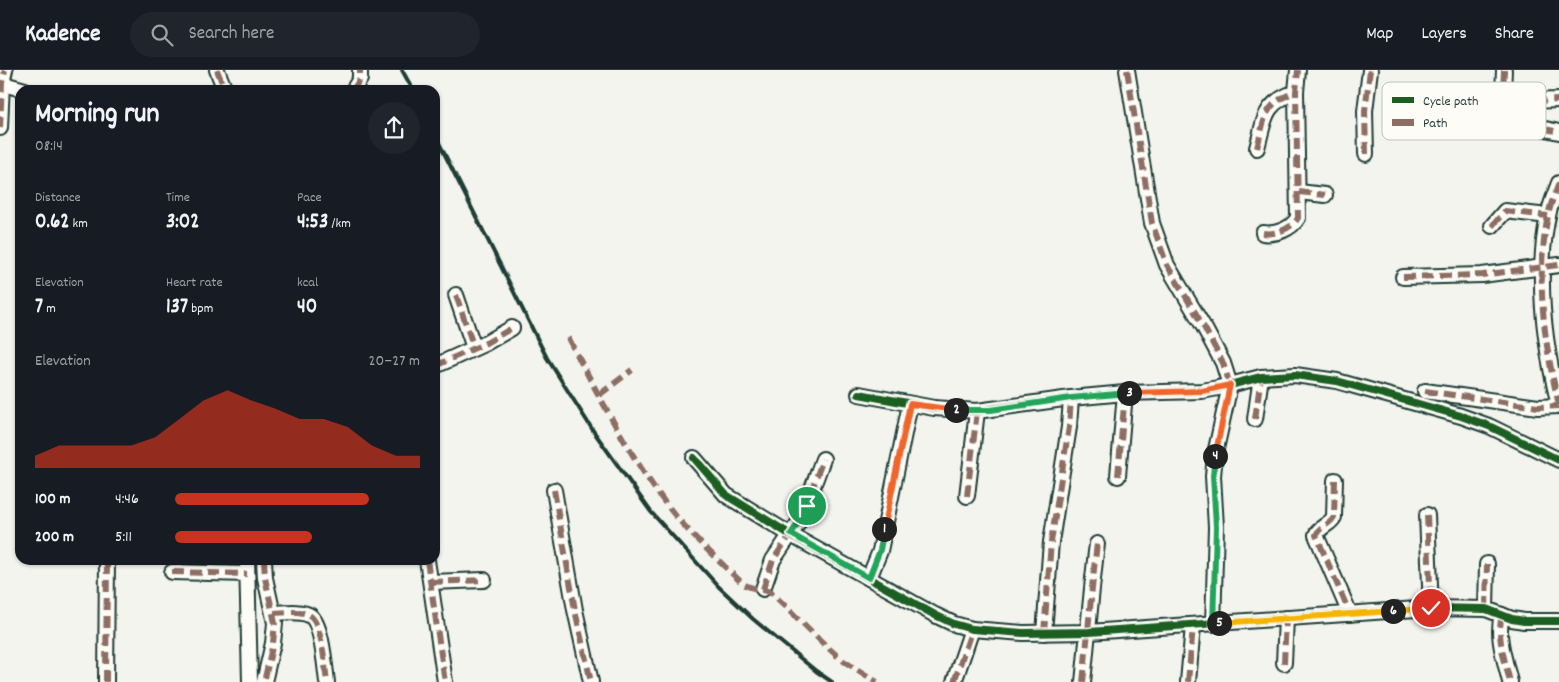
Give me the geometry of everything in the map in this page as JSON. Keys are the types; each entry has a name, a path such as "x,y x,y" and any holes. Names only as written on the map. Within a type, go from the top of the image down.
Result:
{"street":[{"path":"217,70 223,85"},
{"path":"356,85 360,79 360,70"},
{"path":"1128,70 1152,223 1158,243 1167,265 1223,363 1230,385 1215,454 1213,476 1216,527 1213,624"},
{"path":"1264,233 1276,234 1295,222 1299,213 1296,92 1298,70"},
{"path":"1366,154 1365,111 1370,70"},
{"path":"0,128 2,79 15,85"},
{"path":"1257,148 1270,106 1296,92"},
{"path":"1546,100 1559,100"},
{"path":"1546,129 1559,132"},
{"path":"1425,392 1538,407 1559,405 1551,374 1543,311 1543,267 1548,216 1559,183"},
{"path":"1298,192 1325,195"},
{"path":"1492,226 1504,211 1548,216"},
{"path":"1403,277 1460,277 1559,266"},
{"path":"456,295 474,348"},
{"path":"440,364 512,328"},
{"path":"859,394 934,408 977,411 1071,398 1202,391 1261,377 1295,374 1337,381 1428,405 1489,426 1559,460"},
{"path":"1255,419 1261,377"},
{"path":"1118,476 1125,394"},
{"path":"1044,633 1051,542 1069,428 1071,398"},
{"path":"869,578 880,550 910,404"},
{"path":"967,496 977,411"},
{"path":"694,458 726,495 935,615 954,624 972,629 1023,633 1089,632 1431,608 1486,609 1524,621 1559,621"},
{"path":"763,589 772,560 801,519 807,506 823,458"},
{"path":"1335,480 1334,517 1331,522 1318,530 1316,535 1350,614"},
{"path":"554,490 575,610 591,682"},
{"path":"1427,516 1431,608"},
{"path":"1083,682 1089,632 1089,603 1097,544"},
{"path":"1486,609 1487,564"},
{"path":"106,682 108,565"},
{"path":"264,565 265,578 274,613 275,632 264,682"},
{"path":"429,565 445,682"},
{"path":"172,572 247,567 250,682"},
{"path":"431,582 484,580"},
{"path":"274,613 301,613 314,619 319,632 327,682"},
{"path":"1502,615 1500,639 1510,682"},
{"path":"1284,663 1286,618"},
{"path":"1188,682 1193,626"},
{"path":"954,682 972,629"}],"waterway":[{"path":"255,565 255,605"}],"railway":[{"path":"402,70 410,85"},
{"path":"440,145 547,358 594,432 651,512 719,587 753,619 832,682"}],"marked path":[{"path":"0,128 2,83 5,70"},
{"path":"217,70 223,85"},
{"path":"356,85 360,79 360,70"},
{"path":"1127,70 1152,223 1167,265 1223,363 1230,385 1215,454 1213,476 1216,527 1213,624"},
{"path":"1263,233 1283,230 1298,218 1296,92 1298,70"},
{"path":"1366,154 1365,111 1370,70"},
{"path":"1504,70 1504,82"},
{"path":"1257,148 1264,120 1271,107 1285,96 1296,92"},
{"path":"1546,101 1559,100"},
{"path":"1546,129 1559,132"},
{"path":"1559,183 1549,212 1542,263 1543,311 1549,358 1559,405"},
{"path":"1299,192 1325,195"},
{"path":"1492,226 1505,211 1548,216"},
{"path":"1403,277 1482,275 1559,265"},
{"path":"456,295 474,348"},
{"path":"440,364 486,343 512,328"},
{"path":"568,338 637,461 663,500 681,522 742,583 772,593 842,660 877,682"},
{"path":"599,395 632,370"},
{"path":"1255,419 1261,377"},
{"path":"1425,391 1538,407 1559,406"},
{"path":"1118,476 1125,393"},
{"path":"1044,633 1051,542 1069,427 1071,398"},
{"path":"869,578 880,551 910,404"},
{"path":"967,496 977,411"},
{"path":"763,589 773,560 801,519 823,459"},
{"path":"1335,480 1334,517 1316,535 1350,614"},
{"path":"554,490 575,610 591,682"},
{"path":"1427,515 1431,608"},
{"path":"1083,682 1097,544"},
{"path":"1486,609 1487,564"},
{"path":"106,682 107,565"},
{"path":"264,565 265,578 275,623 273,643 264,682"},
{"path":"428,565 445,682"},
{"path":"172,572 247,574"},
{"path":"431,582 484,580"},
{"path":"274,613 301,613 309,615 313,619 320,635 327,682"},
{"path":"1502,615 1500,632 1510,682"},
{"path":"1284,663 1286,618"},
{"path":"1188,682 1193,626"},
{"path":"954,682 972,629"}],"cycle path":[{"path":"859,394 934,408 977,411 1071,398 1125,393 1202,391 1261,377 1295,375 1337,381 1461,416 1489,426 1559,460"},
{"path":"694,458 726,495 791,535 935,615 954,624 972,629 1023,633 1089,632 1431,608 1486,609 1512,619 1524,621 1559,621"}],"route":[{"path":"807,506 796,529 791,534 869,578 880,550 910,404 977,411 1071,398 1202,391 1230,385 1215,454 1213,476 1216,527 1213,624 1431,608"}]}
